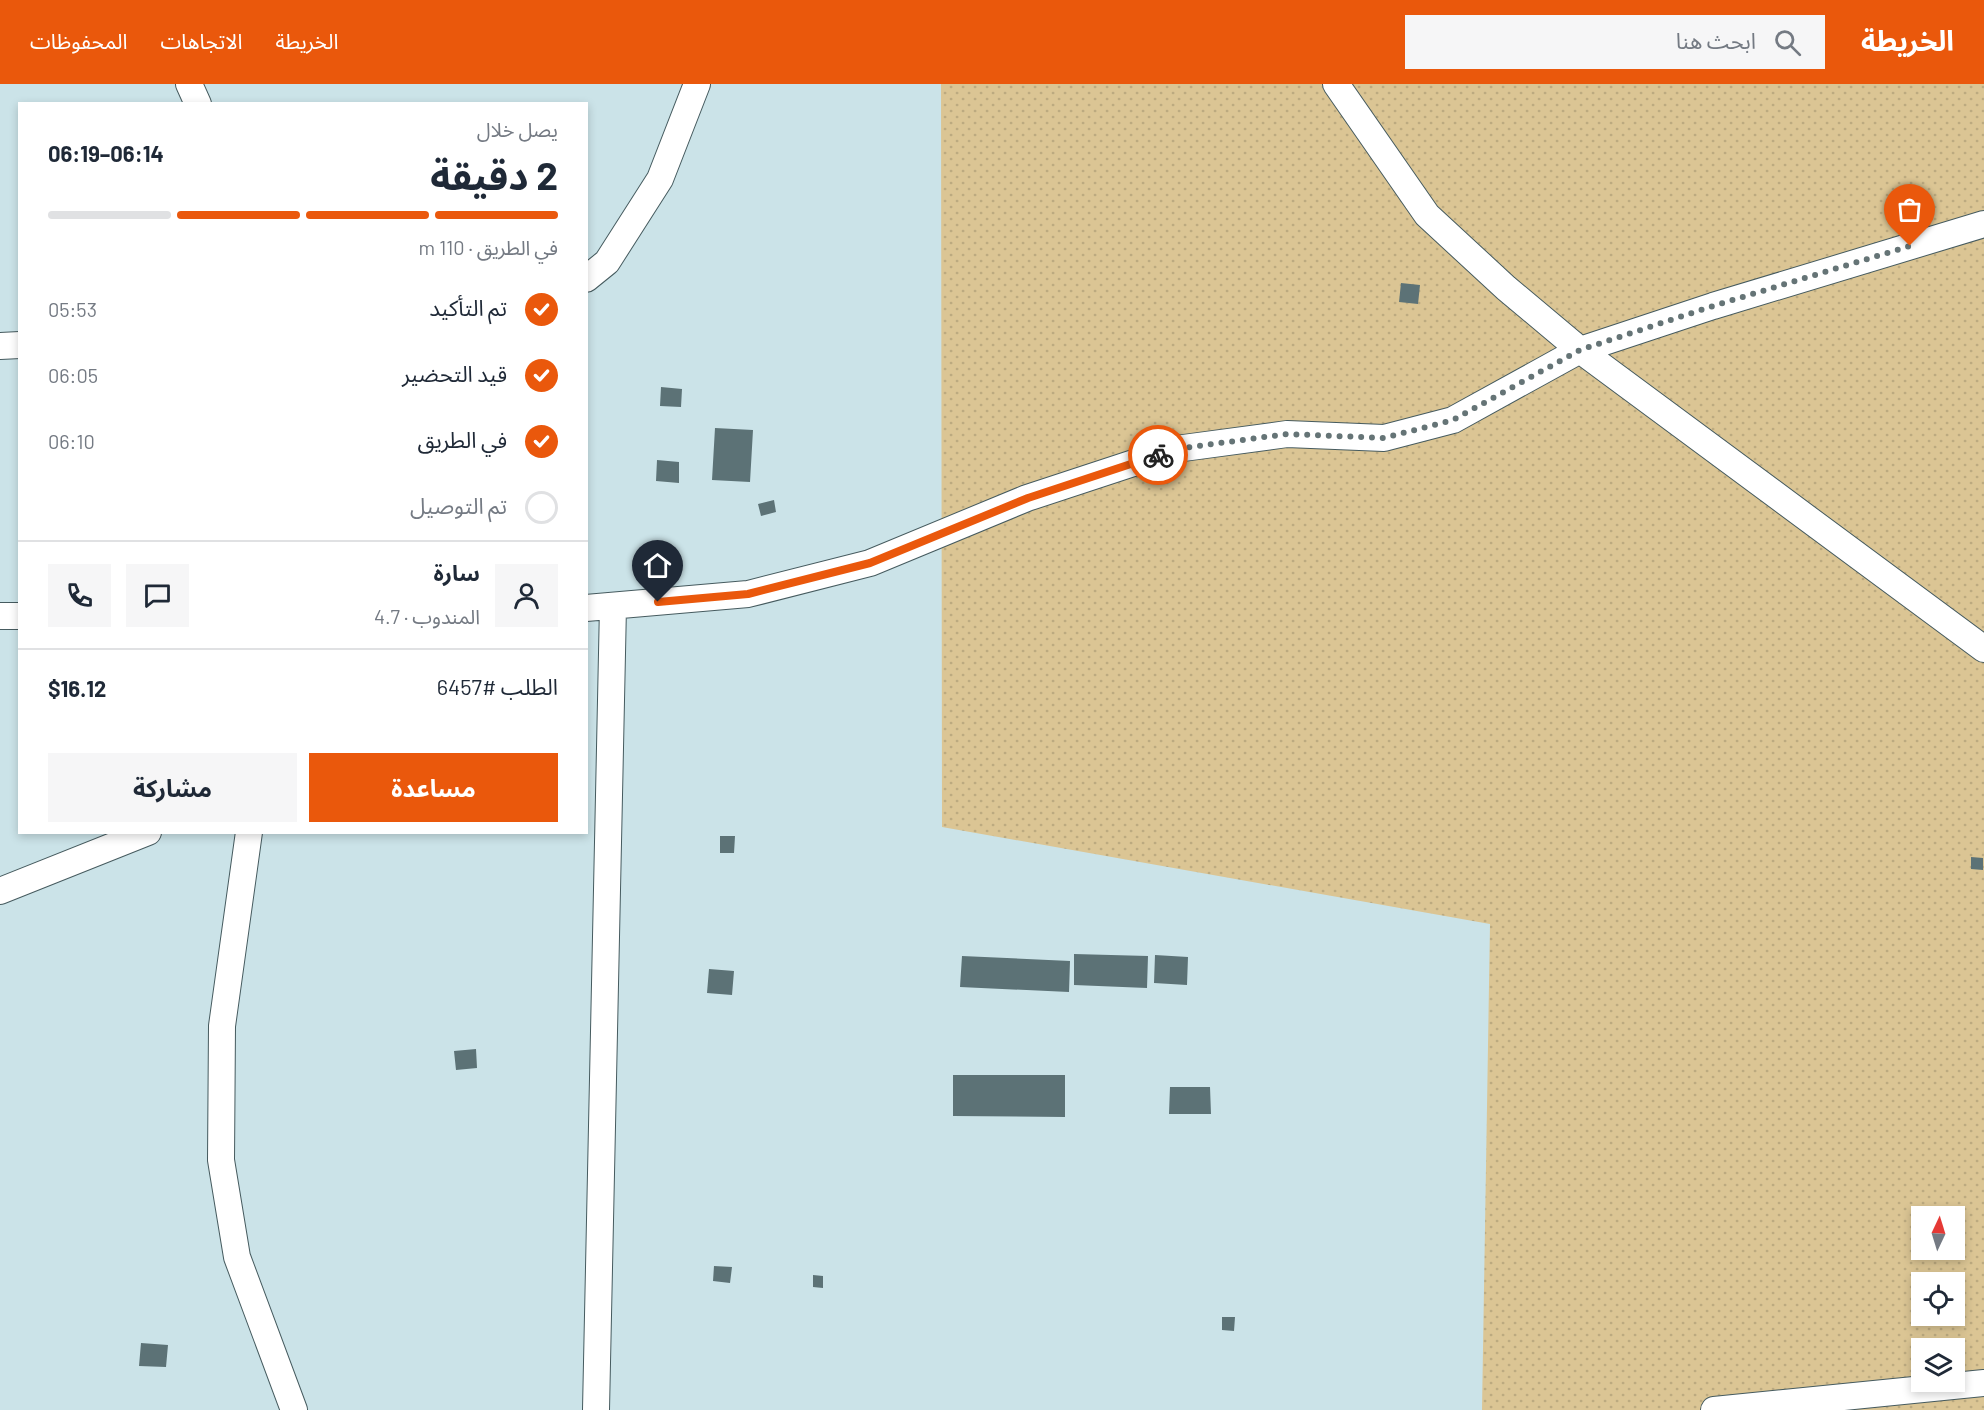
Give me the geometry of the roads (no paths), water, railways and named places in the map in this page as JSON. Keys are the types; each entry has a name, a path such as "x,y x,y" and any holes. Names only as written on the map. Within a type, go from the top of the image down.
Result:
{"street":[{"path":"189,84 197,102"},
{"path":"588,277 607,262 660,179 697,84"},
{"path":"1336,84 1427,214 1506,288 1580,350 1984,649"},
{"path":"588,608 748,594 870,563 1028,498 1176,449 1287,434 1384,438 1453,420 1580,350 1713,306 1984,224"},
{"path":"0,346 18,345"},
{"path":"596,1410 613,606"},
{"path":"0,616 18,616"},
{"path":"0,891 143,834"},
{"path":"249,834 222,1026 221,1160 237,1257 294,1410"},
{"path":"1714,1410 1984,1383"}]}
